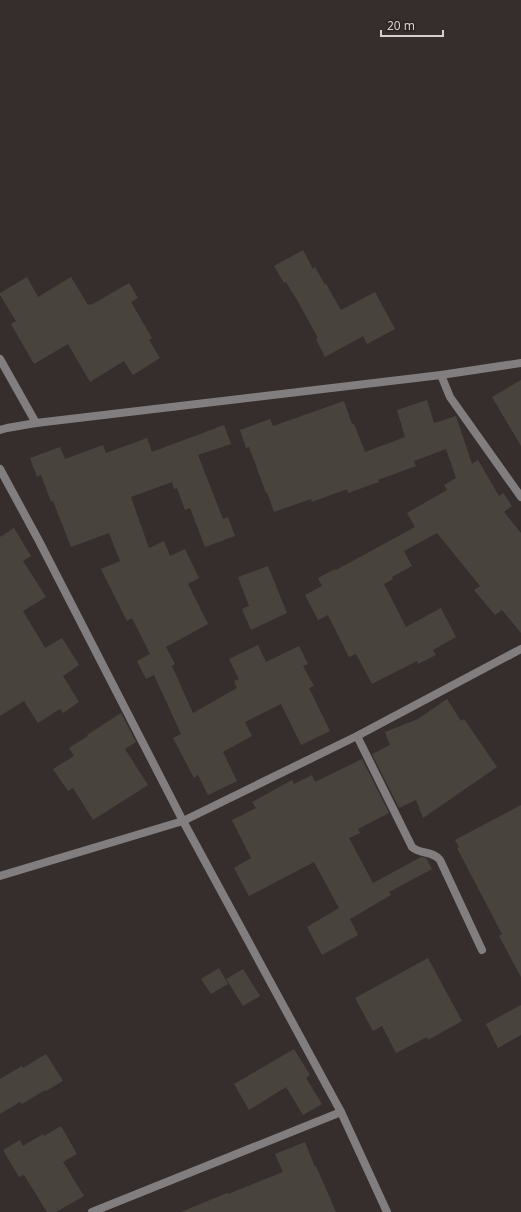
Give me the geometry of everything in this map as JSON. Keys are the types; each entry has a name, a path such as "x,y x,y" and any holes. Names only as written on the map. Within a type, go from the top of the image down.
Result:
{"street":[{"path":"0,359 36,423"},
{"path":"0,430 36,423 441,375 521,363"},
{"path":"441,375 450,397 521,497"},
{"path":"0,469 39,541 184,821 341,1112 387,1212"},
{"path":"0,876 184,821 357,736 521,649"},
{"path":"357,736 412,847 418,851 432,854 440,860 482,950"},
{"path":"92,1212 341,1112"}],"building":[{"path":"303,250 313,269 315,267 341,310 375,292 395,329 367,344 363,336 325,357 316,339 318,338 297,300 286,282 284,283 274,266"},
{"path":"27,277 38,297 71,277 88,305 91,305 129,283 138,298 131,302 152,338 149,340 160,358 133,375 124,361 90,382 68,344 34,364 11,324 16,321 0,295 0,293"},
{"path":"521,380 521,446 492,397"},
{"path":"427,400 434,423 456,416 472,464 478,460 499,496 503,493 512,506 504,512 521,533 521,633 502,610 495,615 474,590 480,586 437,533 404,551 412,566 392,577 393,579 384,584 406,627 441,608 456,637 433,650 436,655 418,664 417,661 372,684 356,654 349,657 328,615 318,620 305,595 322,586 318,578 335,569 336,570 415,527 407,513 447,490 444,485 456,478 446,449 414,461 416,466 378,480 379,482 348,493 347,489 312,502 311,499 274,512 249,447 246,448 240,430 270,419 273,426 344,401 352,424 354,424 365,452 405,437 397,410"},
{"path":"224,425 231,444 198,455 223,519 228,517 235,536 205,547 190,508 185,510 177,488 174,489 172,482 131,497 149,548 164,541 170,556 185,549 199,578 188,584 208,624 166,647 175,664 172,666 193,713 237,688 234,681 239,679 229,659 258,645 266,662 299,646 308,664 303,666 314,686 309,688 330,731 301,745 281,704 245,722 252,736 223,752 237,781 208,795 198,775 194,778 173,738 181,734 154,675 146,679 137,661 150,654 132,618 127,621 101,569 120,561 109,533 71,547 53,501 51,502 41,475 37,477 30,458 60,447 65,459 103,445 106,453 147,438 152,452"},
{"path":"14,528 31,556 23,561 46,597 23,611 45,648 62,638 79,665 63,676 79,702 63,713 60,709 38,723 24,701 0,716 0,537"},
{"path":"268,566 287,613 251,630 242,609 249,606 238,577"},
{"path":"447,699 461,721 464,719 497,767 423,818 416,800 399,808 372,754 390,745 385,732 418,719"},
{"path":"121,713 136,742 125,749 148,785 93,820 73,788 68,791 53,769 74,756 69,748"},
{"path":"362,759 389,813 358,829 360,833 349,838 373,883 421,857 426,858 432,869 389,892 391,895 350,919 358,935 322,955 307,927 339,908 314,862 249,896 234,868 251,858 232,820 256,808 252,802 292,780 294,784 312,775 315,782"},
{"path":"521,805 521,977 499,936 502,934 457,848 459,847 455,840"},
{"path":"428,958 462,1021 428,1040 427,1037 396,1053 382,1026 373,1031 355,998"},
{"path":"219,968 228,984 211,994 201,979"},
{"path":"243,969 260,996 243,1006 226,979"},
{"path":"521,1005 521,1035 498,1048 486,1024"},
{"path":"294,1049 310,1075 306,1078 322,1104 303,1115 286,1087 249,1110 234,1084"},
{"path":"46,1054 63,1081 22,1104 20,1102 0,1114 0,1079 22,1066 23,1068"},
{"path":"61,1126 77,1154 63,1162 84,1196 56,1212 47,1212 24,1175 19,1177 3,1150 20,1140 23,1146 43,1134 44,1136"},
{"path":"305,1142 336,1212 181,1212 283,1172 275,1154"}]}
